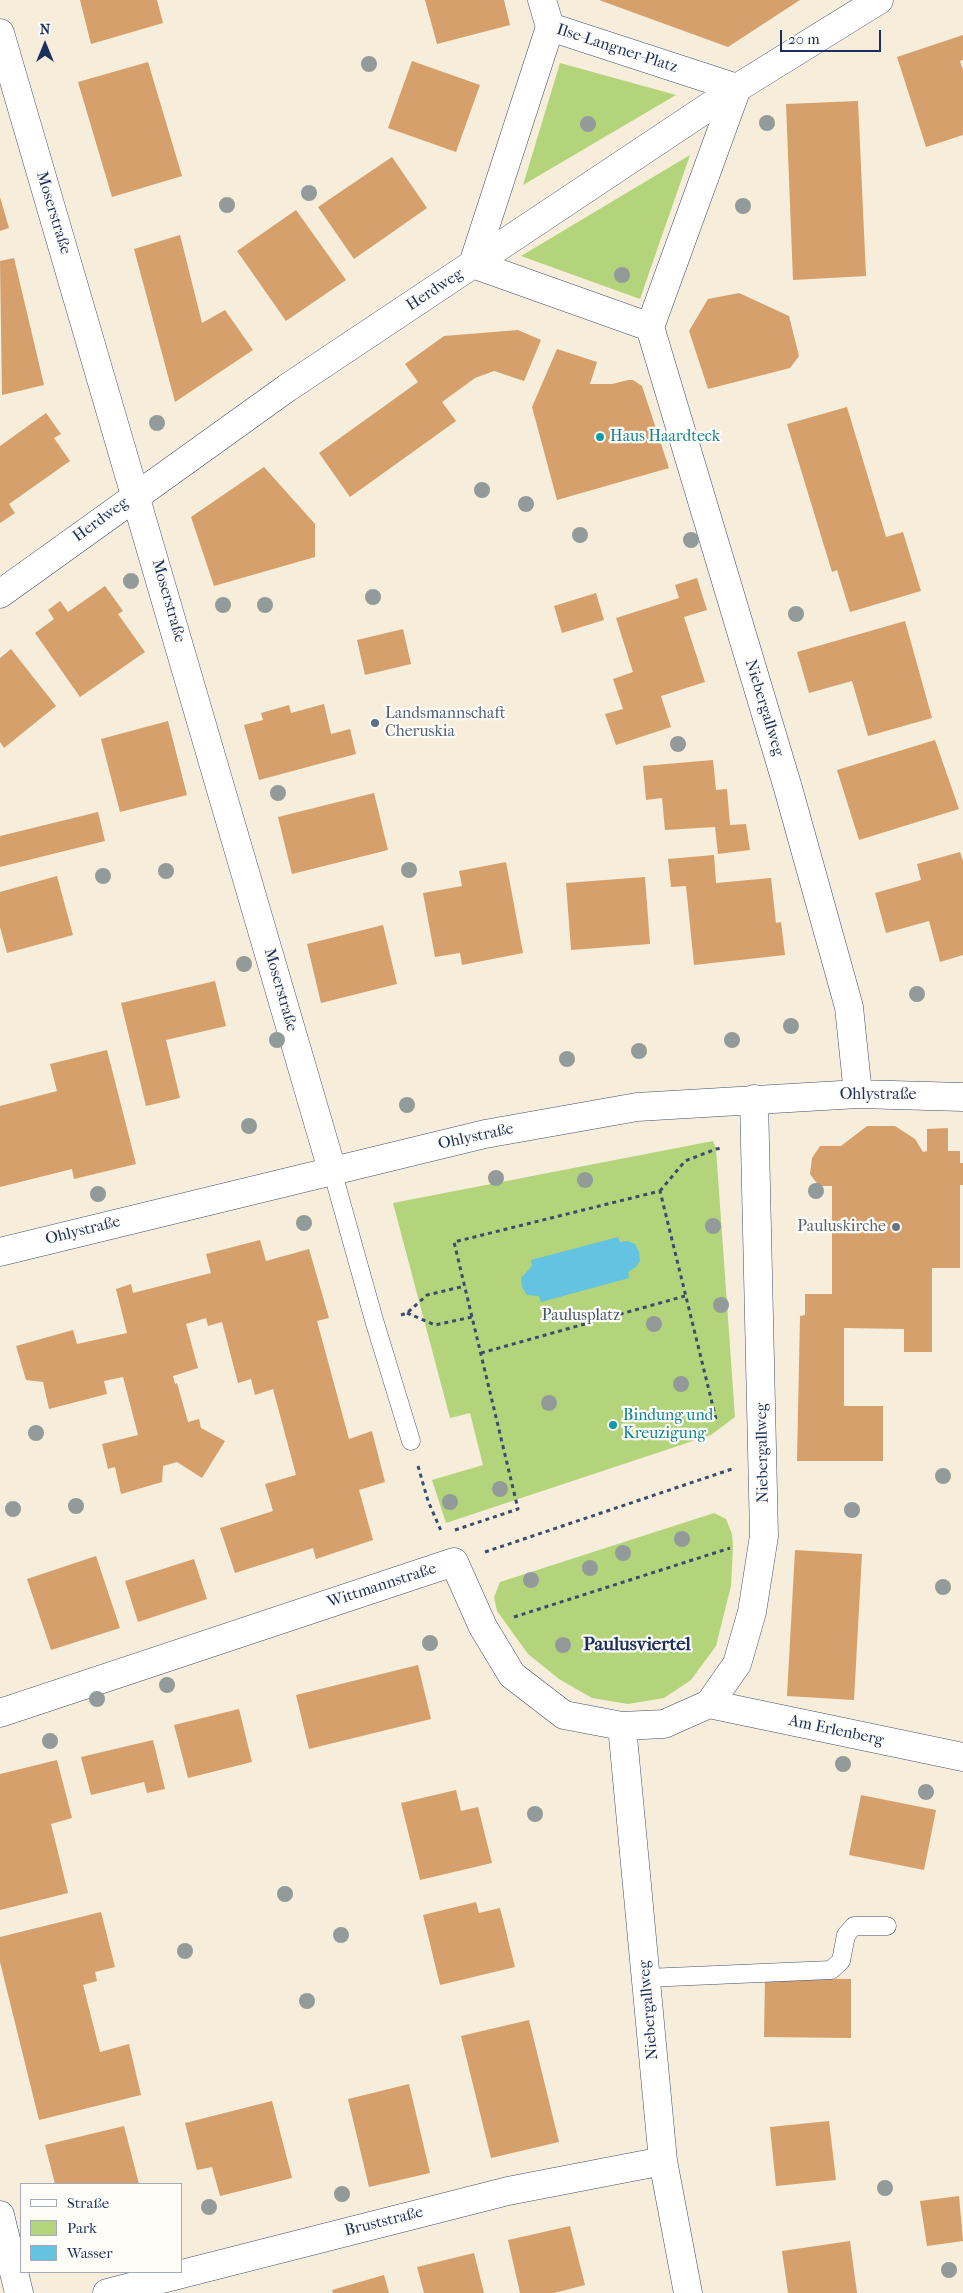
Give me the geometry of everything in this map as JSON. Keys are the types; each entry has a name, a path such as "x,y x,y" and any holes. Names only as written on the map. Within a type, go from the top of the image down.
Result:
{"street":[{"path":"542,0 550,27"},
{"name":"Herdweg","path":"0,594 136,494 287,388 737,88 879,0"},
{"name":"Ilse-Langner-Platz","path":"473,264 550,27 737,88"},
{"name":"Moserstraße","path":"0,33 332,1170"},
{"path":"473,264 650,327 737,88"},
{"name":"Niebergallweg","path":"650,327 788,788 849,1007 858,1094"},
{"name":"Ohlystraße","path":"0,1252 485,1134 638,1107 858,1094 963,1097"},
{"name":"Niebergallweg","path":"709,1704 737,1664 752,1612 764,1536 754,1099"},
{"path":"454,1562 483,1627 512,1675 564,1715 622,1726 664,1724 709,1704"},
{"name":"Wittmannstraße","path":"0,1713 454,1562"},
{"name":"Am Erlenberg","path":"709,1704 963,1757"},
{"name":"Niebergallweg","path":"622,1726 663,2161 688,2293"},
{"name":"Bruststraße","path":"107,2293 508,2191 663,2161"},
{"path":"0,2215 19,2293"}],"lane":[{"path":"332,1170 375,1324 411,1442"},
{"path":"646,1978 830,1970 842,1961 846,1935 854,1926 887,1926"}],"path":[{"path":"442,1535 518,1509 454,1242 660,1191 685,1162 716,1148"},
{"path":"660,1191 717,1423"},
{"path":"375,1324 407,1313 427,1295 464,1286"},
{"path":"481,1353 685,1296"},
{"path":"407,1313 435,1325 472,1317"},
{"path":"411,1442 428,1501"},
{"name":"Wittmannstraße","path":"454,1562 763,1459"},
{"path":"483,1627 733,1547"}],"green space":[{"path":"560,63 676,95 523,185"},
{"path":"690,155 640,299 521,256"},
{"name":"Paulusplatz","path":"713,1141 716,1149 735,1417 711,1435 446,1523 432,1480 483,1465 470,1413 450,1418 393,1203"},
{"path":"714,1513 726,1519 732,1534 733,1547 731,1586 716,1646 691,1680 664,1698 628,1704 592,1698 559,1679 528,1654 497,1611 494,1597 500,1582"}],"water":[{"path":"618,1237 620,1242 627,1241 635,1244 639,1252 640,1261 636,1267 628,1272 629,1278 541,1302 539,1296 527,1295 522,1287 521,1278 532,1266 531,1260"}],"building":[{"path":"80,0 157,0 163,23 91,44"},
{"path":"425,0 504,0 510,25 437,44"},
{"path":"599,0 800,0 728,47"},
{"path":"963,35 963,60 960,61 963,70 963,135 926,147 897,57"},
{"path":"412,61 480,85 456,152 388,128"},
{"path":"148,62 182,176 112,197 78,82"},
{"path":"858,101 866,276 793,280 786,104"},
{"path":"392,157 427,208 354,259 318,207"},
{"path":"0,197 9,228 0,231"},
{"path":"296,210 346,280 286,321 237,251"},
{"path":"180,235 202,323 225,310 253,350 175,402 134,249"},
{"path":"14,258 44,385 2,395 0,261"},
{"path":"739,293 789,316 799,356 790,368 708,389 689,331 708,299"},
{"path":"518,330 541,340 524,381 494,371 475,378 442,402 456,421 350,497 319,453 418,382 405,364 444,336"},
{"name":"Haus Haardteck","path":"557,349 597,362 590,384 612,384 633,380 642,386 669,468 557,500 532,407"},
{"path":"847,407 886,537 903,532 921,591 850,612 837,570 832,572 787,424"},
{"path":"46,413 61,434 54,438 70,461 9,504 15,513 0,523 0,446"},
{"path":"264,467 315,524 315,557 214,586 191,517"},
{"path":"697,578 707,610 684,617 705,682 661,696 671,727 616,745 605,714 623,709 613,679 633,672 616,618 679,598 675,585"},
{"path":"105,586 123,611 118,614 145,652 80,697 35,633 54,619 48,610 60,601 68,612"},
{"path":"596,593 604,620 562,633 554,606"},
{"path":"905,621 932,718 868,736 852,681 809,693 797,652"},
{"path":"403,629 411,664 365,675 357,640"},
{"path":"11,649 56,706 4,748 0,742 0,658"},
{"path":"324,704 331,734 350,729 356,754 259,780 244,725 263,720 261,713 289,705 291,713"},
{"path":"168,721 187,795 120,812 101,739"},
{"path":"935,740 959,809 859,840 837,770"},
{"path":"713,760 716,790 727,789 730,825 746,824 750,850 718,854 715,827 665,830 662,798 646,800 643,766"},
{"path":"374,793 388,850 292,874 278,817"},
{"path":"98,812 105,841 0,867 0,836"},
{"path":"960,852 963,861 963,955 940,962 929,921 886,933 875,893 921,880 917,864"},
{"path":"714,855 716,883 771,878 776,923 781,922 785,955 694,965 686,886 671,887 668,859"},
{"path":"506,862 523,953 462,965 460,953 435,957 423,893 462,886 459,871"},
{"path":"57,876 73,935 7,953 0,927 0,892"},
{"path":"645,877 650,944 571,950 566,883"},
{"path":"383,925 397,984 321,1003 307,944"},
{"path":"215,981 226,1026 166,1040 180,1098 146,1106 121,1003"},
{"path":"107,1050 136,1164 74,1179 72,1169 0,1187 0,1106 57,1091 50,1064"},
{"name":"Pauluskirche","path":"867,1126 895,1126 915,1139 923,1152 927,1151 927,1129 948,1128 948,1151 960,1151 960,1163 963,1163 963,1185 960,1185 960,1268 932,1268 932,1352 904,1352 904,1329 844,1328 844,1406 883,1406 883,1461 797,1461 800,1316 805,1315 805,1294 832,1294 832,1186 819,1186 810,1174 812,1158 820,1146 841,1146"},
{"path":"260,1240 266,1261 309,1249 329,1318 317,1321 349,1439 372,1431 385,1482 359,1490 373,1540 316,1559 313,1548 235,1573 220,1528 273,1511 265,1484 296,1475 273,1389 255,1395 251,1379 238,1383 222,1322 208,1326 206,1318 186,1324 198,1368 173,1376 175,1384 177,1383 188,1422 199,1419 201,1428 225,1441 202,1478 177,1462 163,1466 162,1482 121,1494 115,1467 108,1469 102,1444 138,1435 123,1377 104,1381 107,1394 49,1409 43,1382 26,1380 16,1346 73,1330 77,1344 127,1333 116,1289 131,1284 133,1293 211,1273 206,1254"},
{"path":"795,1550 862,1554 854,1700 787,1696"},
{"path":"96,1556 120,1628 51,1650 27,1579"},
{"path":"194,1559 207,1599 138,1622 125,1581"},
{"path":"418,1665 431,1719 309,1749 296,1695"},
{"path":"239,1709 252,1762 188,1778 174,1725"},
{"path":"153,1740 165,1789 147,1793 144,1782 91,1795 81,1757"},
{"path":"57,1760 72,1818 51,1824 68,1893 0,1910 0,1774"},
{"path":"456,1790 461,1811 478,1807 492,1863 420,1880 401,1803"},
{"path":"861,1795 936,1810 924,1870 849,1855"},
{"path":"476,1902 479,1913 500,1908 515,1967 440,1985 423,1915"},
{"path":"101,1912 115,1967 95,1972 97,1981 83,1985 100,2052 129,2044 141,2095 39,2120 0,1962 0,1937"},
{"path":"765,1978 851,1979 851,2038 764,2037"},
{"path":"529,2020 559,2142 491,2158 461,2036"},
{"path":"409,2084 430,2173 369,2187 348,2099"},
{"path":"272,2101 292,2178 220,2196 212,2167 197,2170 185,2123"},
{"path":"829,2121 836,2180 776,2186 770,2127"},
{"path":"124,2126 139,2183 55,2183 45,2145"},
{"path":"959,2196 963,2241 927,2246 920,2201"},
{"path":"570,2226 585,2285 554,2293 520,2293 508,2240"},
{"path":"850,2241 857,2293 788,2293 782,2251"},
{"path":"474,2253 484,2293 424,2293 417,2267"},
{"path":"384,2275 389,2293 333,2293 332,2290"}],"place":[{"name":"Haus Haardteck","path":"600,437"},
{"name":"Landsmannschaft Cheruskia","path":"375,723"},
{"name":"Pauluskirche","path":"896,1227"},
{"name":"Bindung und Kreuzigung","path":"613,1425"}],"district":[{"name":"Paulusviertel","path":"637,1645"}]}
